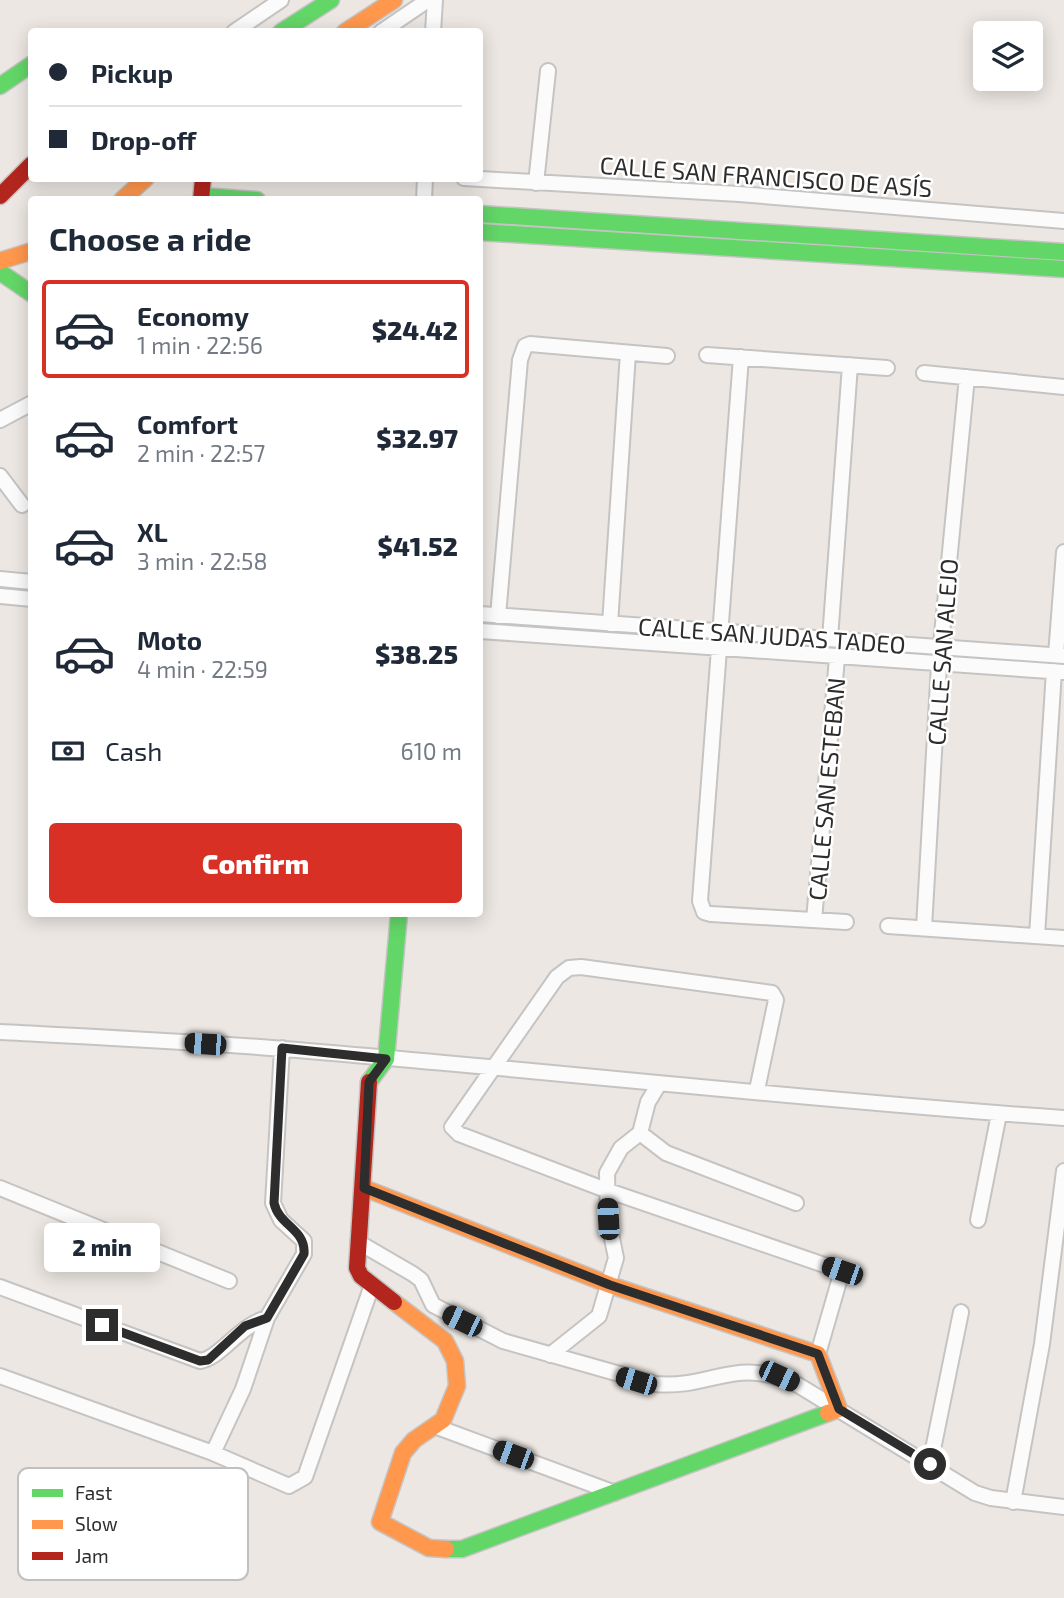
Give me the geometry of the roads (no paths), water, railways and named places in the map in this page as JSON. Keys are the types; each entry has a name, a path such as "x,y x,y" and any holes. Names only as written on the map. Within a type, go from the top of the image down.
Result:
{"street":[{"path":"240,28 281,0"},
{"path":"287,28 331,0"},
{"path":"351,28 394,0"},
{"path":"387,28 428,0"},
{"path":"433,28 435,0"},
{"path":"0,86 28,67"},
{"path":"536,183 548,71"},
{"path":"0,196 28,168"},
{"name":"CALLE SAN FRANCISCO DE ASÍS","path":"483,179 740,194 1064,221"},
{"path":"126,196 142,182"},
{"path":"483,214 1064,252"},
{"path":"483,232 1064,269"},
{"path":"0,261 28,252"},
{"path":"2,278 28,291"},
{"path":"498,616 521,352 530,344 667,356"},
{"path":"610,624 628,353"},
{"path":"707,355 887,368"},
{"path":"741,357 700,898 705,912 711,915 846,922"},
{"path":"830,639 850,365"},
{"path":"924,373 1064,387"},
{"name":"CALLE SAN ALEJO","path":"924,928 939,665 967,377"},
{"path":"0,419 28,405"},
{"path":"0,476 22,505"},
{"path":"1060,656 1064,552"},
{"path":"0,579 28,582"},
{"path":"0,596 28,599"},
{"name":"CALLE SAN JUDAS TADEO","path":"483,614 1060,656"},
{"name":"CALLE SAN JUDAS TADEO","path":"483,631 939,665 1059,671"},
{"name":"CALLE SAN ESTEBAN","path":"814,920 837,657"},
{"path":"1037,936 1059,671"},
{"path":"399,917 386,1059 369,1082 357,1268 360,1276 454,1351 456,1363 454,1405 437,1427 408,1445 380,1522 429,1548 462,1549 839,1409"},
{"path":"888,926 1064,938"},
{"path":"757,1090 776,1000 772,993 581,967 569,968 557,977 454,1120 455,1131 606,1190 842,1271 818,1354 839,1409"},
{"path":"0,1032 282,1048 659,1084 757,1090 872,1105 1064,1118"},
{"path":"213,1452 243,1389 267,1318 304,1254 305,1247 301,1236 277,1215 274,1203 282,1048"},
{"path":"550,1355 599,1315 617,1258 608,1219 606,1190 612,1160 640,1133 648,1102 659,1084"},
{"path":"978,1220 999,1114"},
{"path":"640,1133 666,1153 796,1203"},
{"path":"1013,1502 1042,1344 1064,1171"},
{"path":"0,1188 229,1281"},
{"path":"364,1188 610,1285 818,1354"},
{"path":"358,1242 414,1274 426,1288 433,1306 503,1341 636,1381 674,1386 732,1373 766,1372 798,1385 975,1493 1013,1502 1064,1507"},
{"path":"248,1469 280,1484 297,1484 305,1477 372,1285"},
{"path":"0,1287 200,1361 208,1360 245,1326 267,1318"},
{"path":"930,1464 961,1312"},
{"path":"0,1376 213,1452 246,1468"},
{"path":"437,1427 615,1493"}]}
